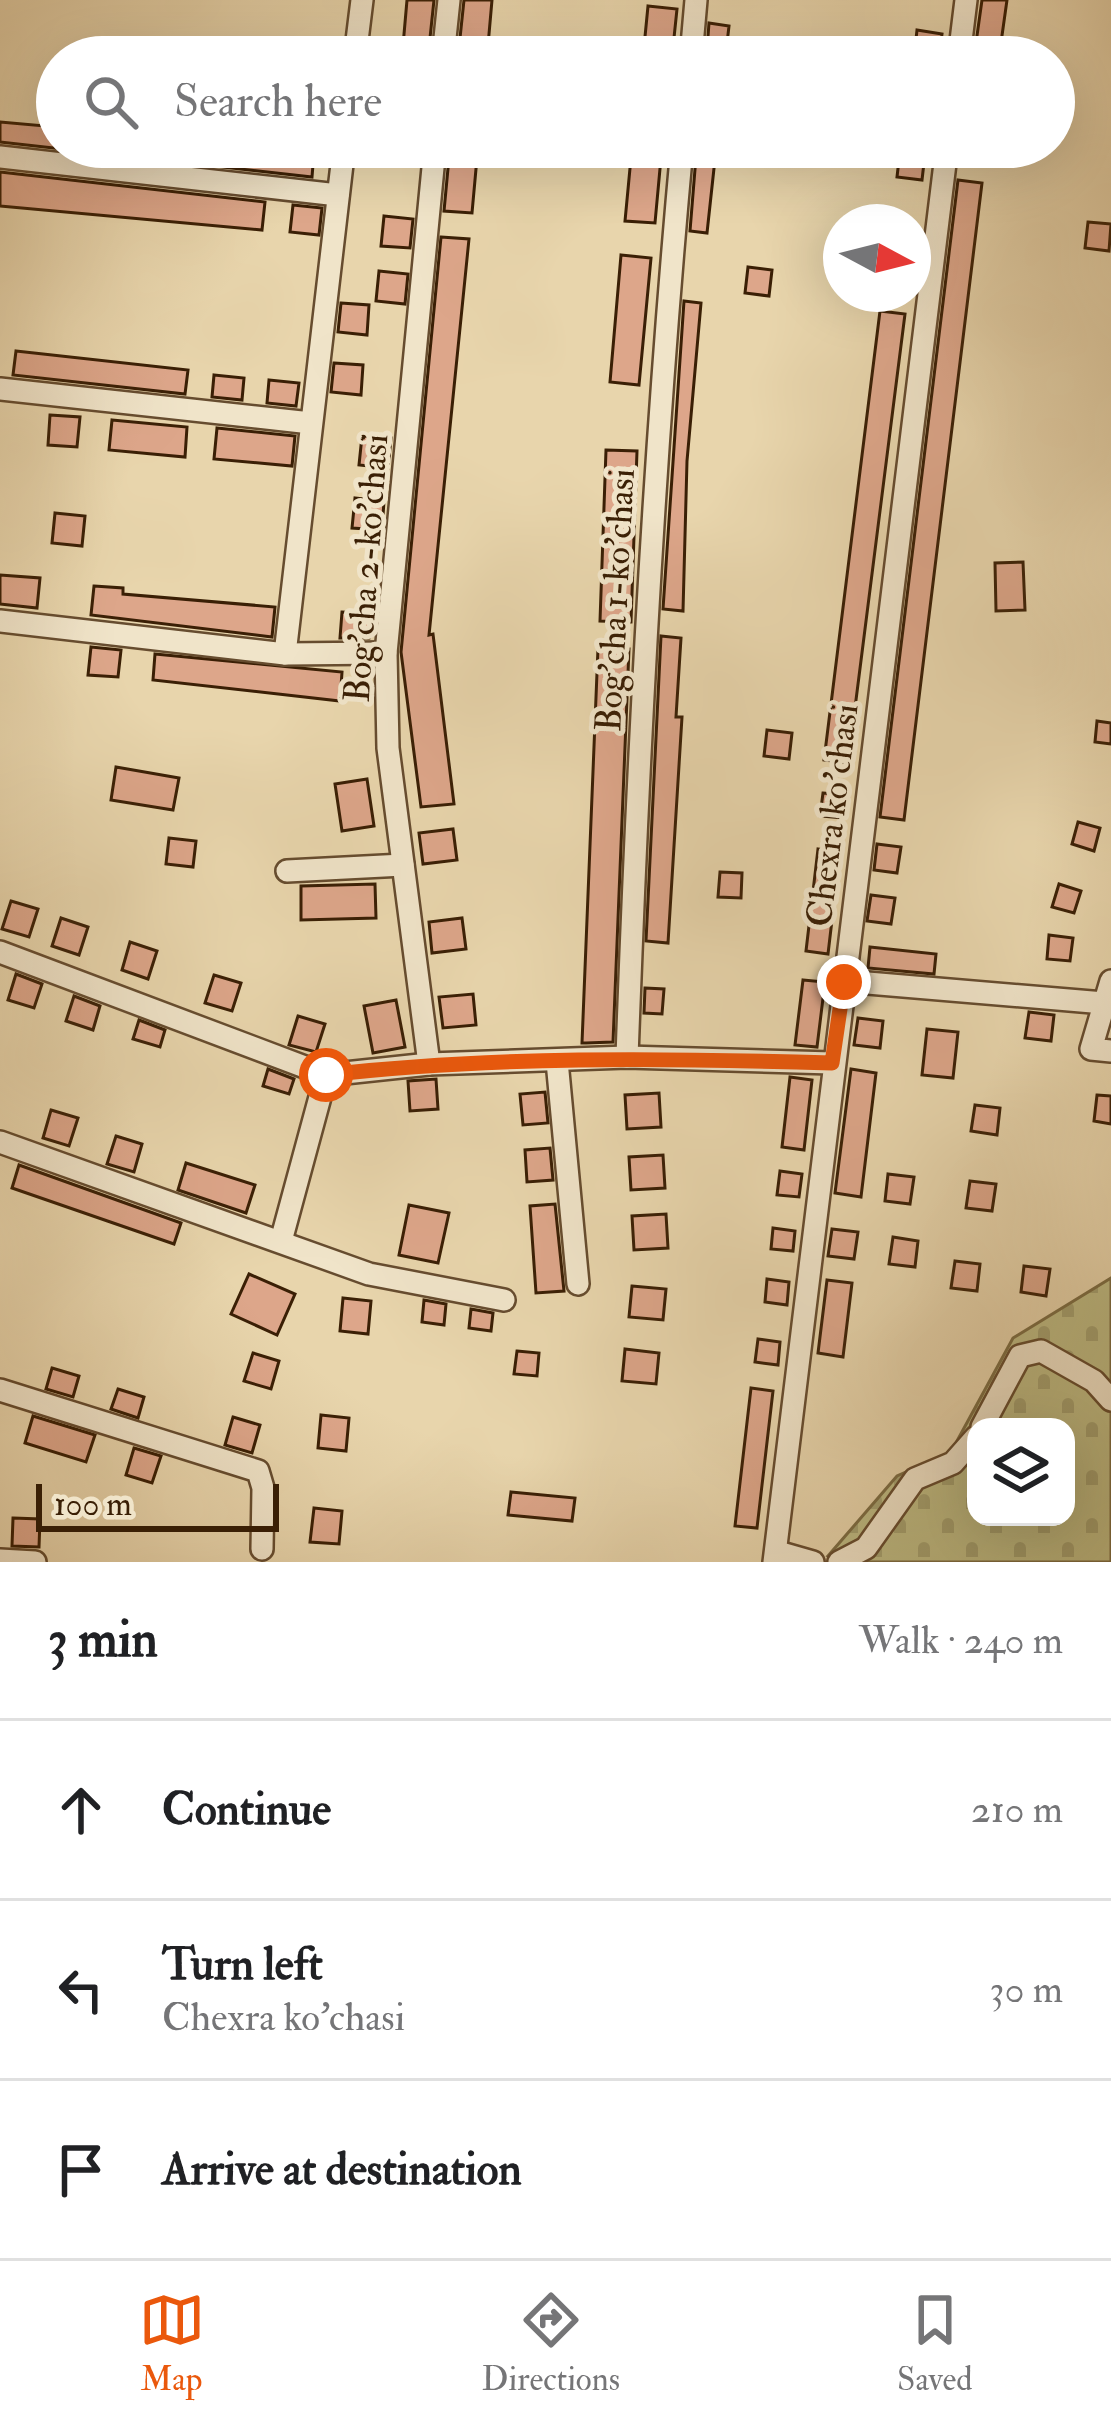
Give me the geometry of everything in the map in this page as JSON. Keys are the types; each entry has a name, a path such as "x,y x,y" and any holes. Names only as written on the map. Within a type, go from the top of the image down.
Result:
{"street":[{"path":"358,36 362,0"},
{"path":"445,36 449,0"},
{"path":"693,36 696,0"},
{"path":"962,36 966,0"},
{"path":"0,158 36,162"},
{"path":"91,168 338,195"},
{"path":"285,654 341,168"},
{"name":"Bog'cha 2-ko'chasi","path":"429,1064 388,748 386,653 433,168"},
{"name":"Bog'cha 1-ko'chasi","path":"627,1057 637,764 656,436 680,168"},
{"name":"Chexra ko'chasi","path":"776,1557 832,1063 944,168"},
{"path":"0,389 311,423"},
{"path":"0,621 285,654 386,653"},
{"path":"287,871 403,865"},
{"path":"0,952 326,1075 429,1064 627,1057 832,1063"},
{"path":"844,982 1107,992 1101,1050"},
{"path":"557,1061 578,1285"},
{"path":"281,1241 326,1075"},
{"path":"0,1142 369,1274 504,1300"},
{"path":"987,1418 1020,1356 1041,1351 1094,1381 1111,1400"},
{"path":"0,1390 258,1471 263,1488 262,1550"},
{"path":"838,1562 874,1555 915,1479 953,1463 967,1447"},
{"path":"776,1557 813,1562"},
{"path":"0,1560 35,1562"}],"green space":[{"path":"1111,1278 1111,1562 843,1562 828,1556 897,1476 951,1452 967,1423 967,1526 1075,1526 1075,1418 969,1418 1013,1338"}],"building":[{"path":"407,0 434,0 430,36 404,36"},
{"path":"464,0 492,0 489,36 460,36"},
{"path":"982,0 1007,0 1002,36 977,36"},
{"path":"648,6 677,9 674,36 645,36"},
{"path":"709,23 729,26 728,36 708,36"},
{"path":"917,30 942,34 942,36 916,36"},
{"path":"0,122 36,125 36,146 0,142"},
{"path":"232,168 313,168 312,177"},
{"path":"448,168 476,168 472,213 444,211"},
{"path":"630,168 660,168 655,223 625,221"},
{"path":"695,168 714,168 707,233 690,231"},
{"path":"898,168 923,168 922,180 897,177"},
{"path":"0,172 265,202 262,230 0,206"},
{"path":"958,180 982,183 904,820 880,817"},
{"path":"293,205 322,208 319,235 290,232"},
{"path":"384,216 413,219 410,248 381,246"},
{"path":"1088,222 1111,224 1109,251 1085,248"},
{"path":"441,237 469,239 429,635 433,634 454,804 421,807 401,652"},
{"path":"621,255 651,258 639,385 610,382"},
{"path":"748,267 772,270 769,296 745,293"},
{"path":"379,271 408,274 405,304 376,301"},
{"path":"684,301 701,303 687,461 683,611 663,609"},
{"path":"341,303 369,305 367,335 338,332"},
{"path":"880,312 905,314 848,763 824,760"},
{"path":"16,351 188,370 185,394 13,375"},
{"path":"334,363 363,365 361,395 331,392"},
{"path":"214,375 244,378 242,400 212,397"},
{"path":"269,380 299,383 296,406 267,403"},
{"path":"50,415 80,417 77,447 48,445"},
{"path":"112,420 187,427 185,457 109,450"},
{"path":"217,428 295,436 292,466 214,459"},
{"path":"362,436 391,438 388,468 359,465"},
{"path":"606,450 637,451 631,622 600,621"},
{"path":"355,498 384,501 382,530 352,528"},
{"path":"55,513 85,516 82,546 52,543"},
{"path":"1023,562 1025,610 996,611 995,563"},
{"path":"0,575 40,578 37,608 0,604"},
{"path":"94,586 123,588 123,594 275,607 272,637 91,615"},
{"path":"342,612 372,614 369,638 340,638"},
{"path":"661,636 681,638 676,717 682,717 668,943 646,941"},
{"path":"91,647 121,650 118,677 88,675"},
{"path":"598,648 629,649 613,1042 582,1043"},
{"path":"155,654 342,672 340,701 153,680"},
{"path":"1097,721 1111,723 1111,744 1095,742"},
{"path":"767,730 792,733 789,759 764,756"},
{"path":"116,767 179,778 173,810 111,800"},
{"path":"367,779 374,826 342,831 335,784"},
{"path":"823,793 845,795 842,818 820,816"},
{"path":"1078,822 1100,828 1094,851 1072,844"},
{"path":"453,829 457,860 423,864 419,833"},
{"path":"169,838 196,841 193,867 166,864"},
{"path":"877,844 901,847 897,873 874,870"},
{"path":"818,849 840,852 828,954 806,951"},
{"path":"720,872 742,873 741,898 718,897"},
{"path":"375,884 376,918 301,920 301,886"},
{"path":"1059,884 1081,891 1074,913 1052,907"},
{"path":"871,895 895,898 891,924 867,921"},
{"path":"11,901 38,909 29,937 2,929"},
{"path":"61,918 88,927 79,955 52,946"},
{"path":"462,918 466,949 432,953 429,922"},
{"path":"1049,935 1073,938 1070,961 1047,959"},
{"path":"130,942 157,951 148,979 122,970"},
{"path":"870,947 936,954 934,974 868,968"},
{"path":"16,974 42,984 34,1008 8,1000"},
{"path":"214,975 241,983 232,1011 205,1003"},
{"path":"803,980 825,982 817,1047 795,1045"},
{"path":"645,988 664,989 662,1014 644,1013"},
{"path":"473,994 476,1025 443,1028 439,997"},
{"path":"74,996 100,1006 93,1030 66,1021"},
{"path":"396,1000 405,1047 373,1053 364,1006"},
{"path":"1029,1012 1054,1015 1051,1041 1025,1038"},
{"path":"298,1016 325,1024 316,1052 289,1045"},
{"path":"858,1018 883,1021 880,1048 854,1045"},
{"path":"139,1020 165,1030 160,1047 133,1039"},
{"path":"927,1029 958,1032 953,1078 922,1075"},
{"path":"268,1069 294,1079 289,1094 263,1086"},
{"path":"851,1069 876,1073 861,1197 835,1193"},
{"path":"790,1077 812,1080 804,1150 782,1147"},
{"path":"436,1079 438,1109 410,1111 408,1081"},
{"path":"545,1092 548,1123 523,1125 520,1094"},
{"path":"659,1093 661,1127 627,1129 625,1095"},
{"path":"1097,1095 1111,1096 1111,1124 1094,1121"},
{"path":"975,1105 1000,1108 997,1135 971,1131"},
{"path":"51,1110 78,1118 69,1146 43,1138"},
{"path":"116,1136 142,1144 134,1172 107,1164"},
{"path":"550,1148 553,1180 527,1182 525,1150"},
{"path":"663,1155 665,1188 631,1190 629,1157"},
{"path":"186,1163 255,1185 246,1213 178,1190"},
{"path":"19,1165 181,1223 174,1244 12,1188"},
{"path":"780,1171 802,1174 799,1197 777,1195"},
{"path":"888,1174 914,1177 910,1204 885,1201"},
{"path":"970,1181 996,1184 992,1211 966,1208"},
{"path":"555,1204 564,1291 536,1293 530,1206"},
{"path":"409,1205 449,1213 438,1263 399,1255"},
{"path":"666,1214 668,1248 634,1250 632,1216"},
{"path":"773,1228 795,1231 793,1251 771,1249"},
{"path":"832,1229 858,1232 854,1259 828,1256"},
{"path":"893,1237 918,1241 915,1267 889,1264"},
{"path":"955,1261 980,1264 977,1291 951,1288"},
{"path":"1024,1266 1050,1269 1046,1296 1021,1292"},
{"path":"249,1274 295,1294 277,1335 231,1314"},
{"path":"767,1279 789,1282 787,1305 765,1302"},
{"path":"827,1280 852,1283 843,1357 818,1353"},
{"path":"632,1286 666,1289 663,1320 629,1317"},
{"path":"343,1298 371,1301 368,1334 340,1331"},
{"path":"424,1300 446,1304 444,1325 422,1322"},
{"path":"471,1309 493,1313 491,1331 469,1328"},
{"path":"758,1339 780,1342 778,1365 755,1362"},
{"path":"625,1349 659,1353 656,1384 622,1381"},
{"path":"517,1351 539,1353 537,1376 514,1374"},
{"path":"253,1353 279,1361 271,1389 244,1381"},
{"path":"52,1368 79,1376 73,1397 46,1389"},
{"path":"751,1388 773,1391 757,1528 735,1526"},
{"path":"118,1389 144,1397 138,1418 111,1409"},
{"path":"321,1415 349,1418 346,1451 318,1448"},
{"path":"33,1416 95,1435 86,1462 25,1443"},
{"path":"233,1417 260,1425 252,1453 225,1445"},
{"path":"134,1448 161,1456 152,1483 126,1475"},
{"path":"511,1492 575,1498 572,1521 508,1515"},
{"path":"314,1508 342,1511 339,1544 310,1542"},
{"path":"13,1518 40,1519 39,1547 12,1546"}],"route":[{"path":"326,1075 429,1064 627,1057 832,1063 844,982"}]}
